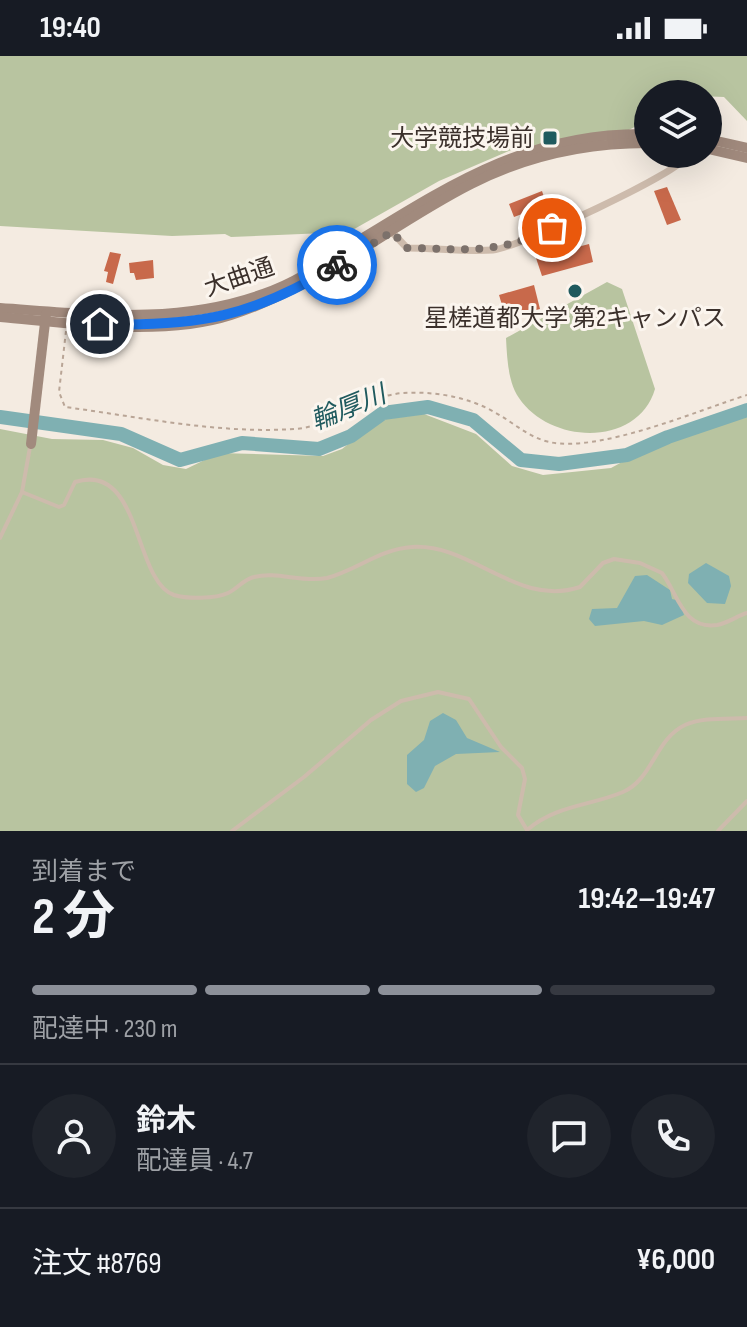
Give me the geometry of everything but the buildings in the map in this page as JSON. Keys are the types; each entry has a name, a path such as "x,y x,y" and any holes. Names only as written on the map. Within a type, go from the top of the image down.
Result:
{"main road":[{"name":"大曲通","path":"0,308 66,322 159,326 228,317 270,301 468,175 507,158 587,136 634,134"},
{"path":"722,142 747,148"},
{"name":"大曲通","path":"0,317 157,316 227,306 268,293 472,183 513,166 590,146 634,144"},
{"path":"722,152 747,158"},
{"path":"31,444 46,316"}],"street":[{"path":"389,228 407,248 494,250 521,243 676,168"}],"lane":[{"path":"0,538 22,492 31,444"},
{"path":"22,492 59,507 64,505 75,482 95,480 109,488 125,503 136,523 154,578 174,595 221,596 258,576 325,578 382,554 421,547 461,559 514,585 545,590 580,587 603,563 623,559 662,573 681,610 693,621 715,625 747,613"},
{"path":"232,831 304,777 371,720 401,701 438,692 469,699 501,747 522,768 525,779 518,815 527,830 544,816 631,788 645,773 659,747 685,725 747,718"},
{"path":"718,831 747,801"}],"path":[{"path":"66,322 59,392 63,406 181,423 295,429 384,396 436,394 466,400 496,412 523,432 545,441 571,446 612,437 747,395"}],"green space":[{"path":"0,56 747,56 747,121 722,97 722,80 634,80 634,127 623,133 516,148 439,181 349,232 172,236 0,226"},
{"path":"607,282 622,289 655,389 646,408 631,421 613,430 593,433 551,425 533,413 515,392 510,377 506,338"},
{"path":"747,411 747,831 0,831 0,429 52,439 103,440 133,448 163,465 186,469 219,453 323,456 342,449 379,420 424,414 476,434 512,466 543,475 611,468 659,442"}],"water":[{"path":"706,563 729,576 731,586 725,604 707,603 688,583 689,574"},
{"path":"647,575 670,590 672,599 680,601 684,615 662,625 644,621 595,626 589,619 592,609 617,608 635,576"},
{"path":"443,713 456,720 467,738 500,752 456,754 435,766 424,788 416,792 407,784 407,755 424,740 430,721"}],"waterway":[{"name":"輪厚川","path":"0,417 121,434 180,460 242,443 319,449 351,436 383,413 428,407 473,420 521,460 559,464 627,455 668,437 747,410"}],"way so far":[{"path":"337,265 392,232 407,248 494,250 521,243 552,228"}],"place":[{"name":"大学競技場前","path":"550,138"},
{"name":"星槎道都大学 第2キャンパス","path":"575,291"}],"route":[{"path":"100,324 159,326 228,317 270,301 337,265"}]}
